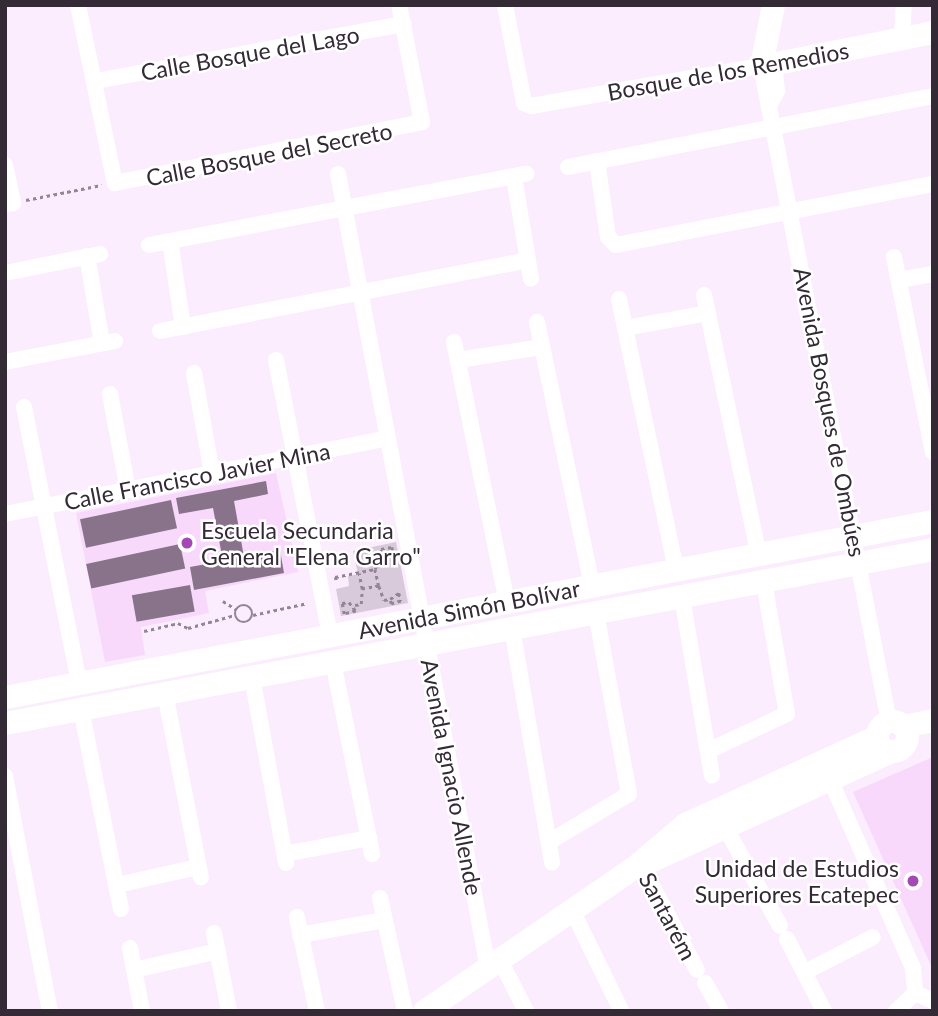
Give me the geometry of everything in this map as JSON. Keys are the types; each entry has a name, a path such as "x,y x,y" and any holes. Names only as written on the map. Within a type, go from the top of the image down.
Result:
{"main road":[{"name":"Avenida Bosques de Ombúes","path":"768,59 773,5"},
{"name":"Bosque de los Remedios","path":"768,59 933,32"},
{"name":"Avenida Simón Bolívar","path":"5,697 933,521"},
{"name":"Avenida Simón Bolívar","path":"5,723 933,549"},
{"path":"206,659 210,685"},
{"path":"429,1010 638,865 685,824 893,735 933,721"},
{"path":"638,865 831,779 893,735"}],"street":[{"path":"78,5 96,81 115,183"},
{"path":"400,5 404,24"},
{"name":"Bosque de los Remedios","path":"505,5 524,103 768,59"},
{"path":"902,38 904,5"},
{"name":"Calle Bosque del Lago","path":"96,81 404,24"},
{"name":"Calle Bosque del Secreto","path":"115,183 422,122 404,24"},
{"name":"Avenida Bosques de Ombúes","path":"768,59 775,126 893,735"},
{"path":"568,167 933,96"},
{"path":"597,161 611,243 792,213 933,184"},
{"path":"5,165 9,203"},
{"name":"Avenida Ignacio Allende","path":"338,174 426,645 494,964 526,1011"},
{"path":"149,245 520,176 531,279"},
{"path":"170,241 183,327"},
{"path":"5,273 93,255 108,342 5,362"},
{"path":"894,257 933,452"},
{"path":"160,331 527,260"},
{"path":"899,280 933,274"},
{"path":"704,295 759,555"},
{"path":"619,299 676,570"},
{"path":"625,327 708,313"},
{"path":"537,322 592,586"},
{"path":"454,342 507,602"},
{"path":"457,360 542,347"},
{"path":"276,360 297,455 330,635"},
{"path":"194,373 212,473"},
{"path":"110,394 128,490"},
{"path":"24,407 79,683"},
{"name":"Calle Francisco Javier Mina","path":"5,514 388,438"},
{"path":"708,751 787,714 764,582"},
{"path":"682,597 712,775"},
{"path":"550,842 629,794 596,613"},
{"path":"512,628 552,863"},
{"path":"252,677 285,858 371,846 333,662"},
{"path":"117,885 200,872 164,693"},
{"path":"81,709 121,909"},
{"path":"5,776 50,1011"},
{"path":"831,779 913,968 915,993"},
{"path":"725,827 824,1011"},
{"name":"Santarém","path":"638,865 721,1011"},
{"path":"380,898 405,1011"},
{"path":"572,910 621,1010"},
{"path":"297,917 317,1011"},
{"path":"300,935 384,920"},
{"path":"214,933 229,1011"},
{"path":"805,972 873,937"},
{"path":"130,948 142,1011"},
{"path":"134,970 218,951"},
{"path":"915,993 933,1001"},
{"path":"896,1011 915,993"}],"path":[{"path":"9,203 115,183"},
{"path":"382,554 375,569 384,600 390,598"},
{"path":"235,615 242,623 253,615 340,596 335,577 375,569"},
{"path":"355,605 356,611 344,614 342,603 361,604 359,573"},
{"path":"362,589 379,586"},
{"path":"223,601 236,609"},
{"path":"236,609 247,605 253,615"},
{"path":"235,615 236,609"},
{"path":"144,631 178,623 188,628 235,615"}],"shaded area":[{"name":"Escuela Secundaria General \"Elena Garro\"","path":"276,473 298,572 205,591 209,613 141,627 145,655 105,662 76,513"},
{"path":"396,542 408,603 341,616 336,589 349,586 348,576 358,574 353,551"},
{"name":"Unidad de Estudios Superiores Ecatepec","path":"933,757 933,970 853,792"}],"building":[{"path":"266,481 268,494 234,501 244,557 280,550 284,573 194,590 190,567 223,561 213,508 179,514 176,498"},
{"path":"171,500 177,528 86,548 80,519"},
{"path":"180,544 185,568 91,588 86,564"},
{"path":"190,585 195,612 137,622 132,595"}],"place":[{"name":"Escuela Secundaria General \"Elena Garro\"","path":"187,543"},
{"name":"Unidad de Estudios Superiores Ecatepec","path":"913,881"}]}
